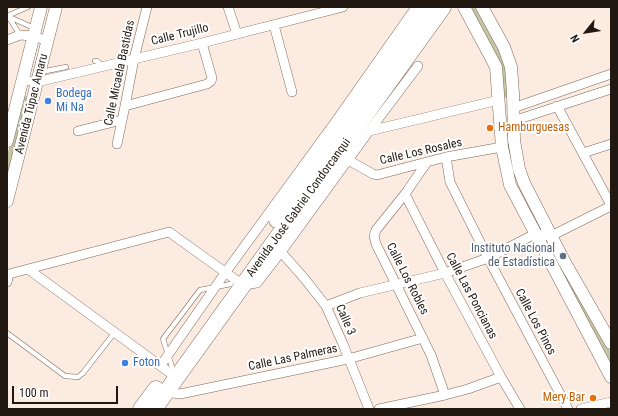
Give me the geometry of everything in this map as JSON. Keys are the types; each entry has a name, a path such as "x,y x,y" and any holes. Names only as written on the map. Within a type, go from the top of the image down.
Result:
{"highway":[{"name":"Avenida José Gabriel Condorcanqui","path":"233,280 318,192 353,129 352,106 390,52 429,7"},
{"name":"Avenida José Gabriel Condorcanqui","path":"142,409 233,280 353,129 443,7"},
{"name":"Avenida José Gabriel Condorcanqui","path":"154,409 169,371"}],"main road":[{"name":"Avenida Túpac Amaru","path":"7,139 41,7"},
{"name":"Avenida Túpac Amaru","path":"7,201 56,7"},
{"path":"464,7 496,67 502,147 510,185 611,377"},
{"path":"482,7 504,48 512,67 514,140 519,169 530,196 551,236 611,343"}],"street":[{"name":"Calle Micaela Bastidas","path":"117,144 134,59 147,7"},
{"name":"Calle Trujillo","path":"23,80 38,77 60,76 202,43 343,7"},
{"path":"390,52 416,7"},
{"path":"231,8 237,34"},
{"path":"274,25 292,92"},
{"path":"7,40 34,32 48,41"},
{"path":"125,106 207,84 211,81 212,78 202,43"},
{"path":"7,282 9,274 28,268 169,232 233,280 257,283 282,252 318,192 348,160 353,129 418,66"},
{"path":"513,108 611,74"},
{"path":"513,121 611,89"},
{"path":"353,129 499,100"},
{"path":"530,103 534,114"},
{"path":"326,306 360,293 445,273 488,258 535,234 551,236 611,205 557,106"},
{"path":"78,131 122,120"},
{"path":"583,153 611,144"},
{"name":"Calle Los Rosales","path":"348,160 372,174 377,175 446,157 502,147"},
{"name":"Calle Los Pinos","path":"446,157 450,182 488,258 568,409"},
{"name":"Calle Los Robles","path":"427,162 376,230 374,236 376,244 431,355 445,395"},
{"name":"Calle Las Poncianas","path":"404,194 501,377 520,409"},
{"name":"Calle 3","path":"282,252 326,306 369,409"},
{"path":"28,268 169,371 214,288 233,280"},
{"name":"Calle Las Palmeras","path":"169,371 173,393 180,394 348,359 423,338"},
{"path":"379,409 468,389 501,377"},
{"path":"581,409 611,402"}],"lane":[{"path":"7,16 28,7"},
{"path":"7,16 34,32"},
{"path":"7,16 20,35"},
{"path":"95,61 103,66"},
{"path":"38,77 65,67 60,76"},
{"path":"169,371 163,339 200,290 214,288"},
{"path":"7,333 65,376 78,377 83,373 115,332"}],"green space":[{"path":"468,7 477,7 508,68 510,98 502,97"},
{"path":"23,96 32,97 7,188 7,156"},
{"path":"542,240 549,241 611,353 611,370"}],"place":[{"name":"Bodega Mi Na","path":"48,101"},
{"name":"Hamburguesas","path":"490,128"},
{"name":"Instituto Nacional de Estadística","path":"563,256"},
{"name":"Foton","path":"125,363"},
{"name":"Mery Bar","path":"593,398"}]}
